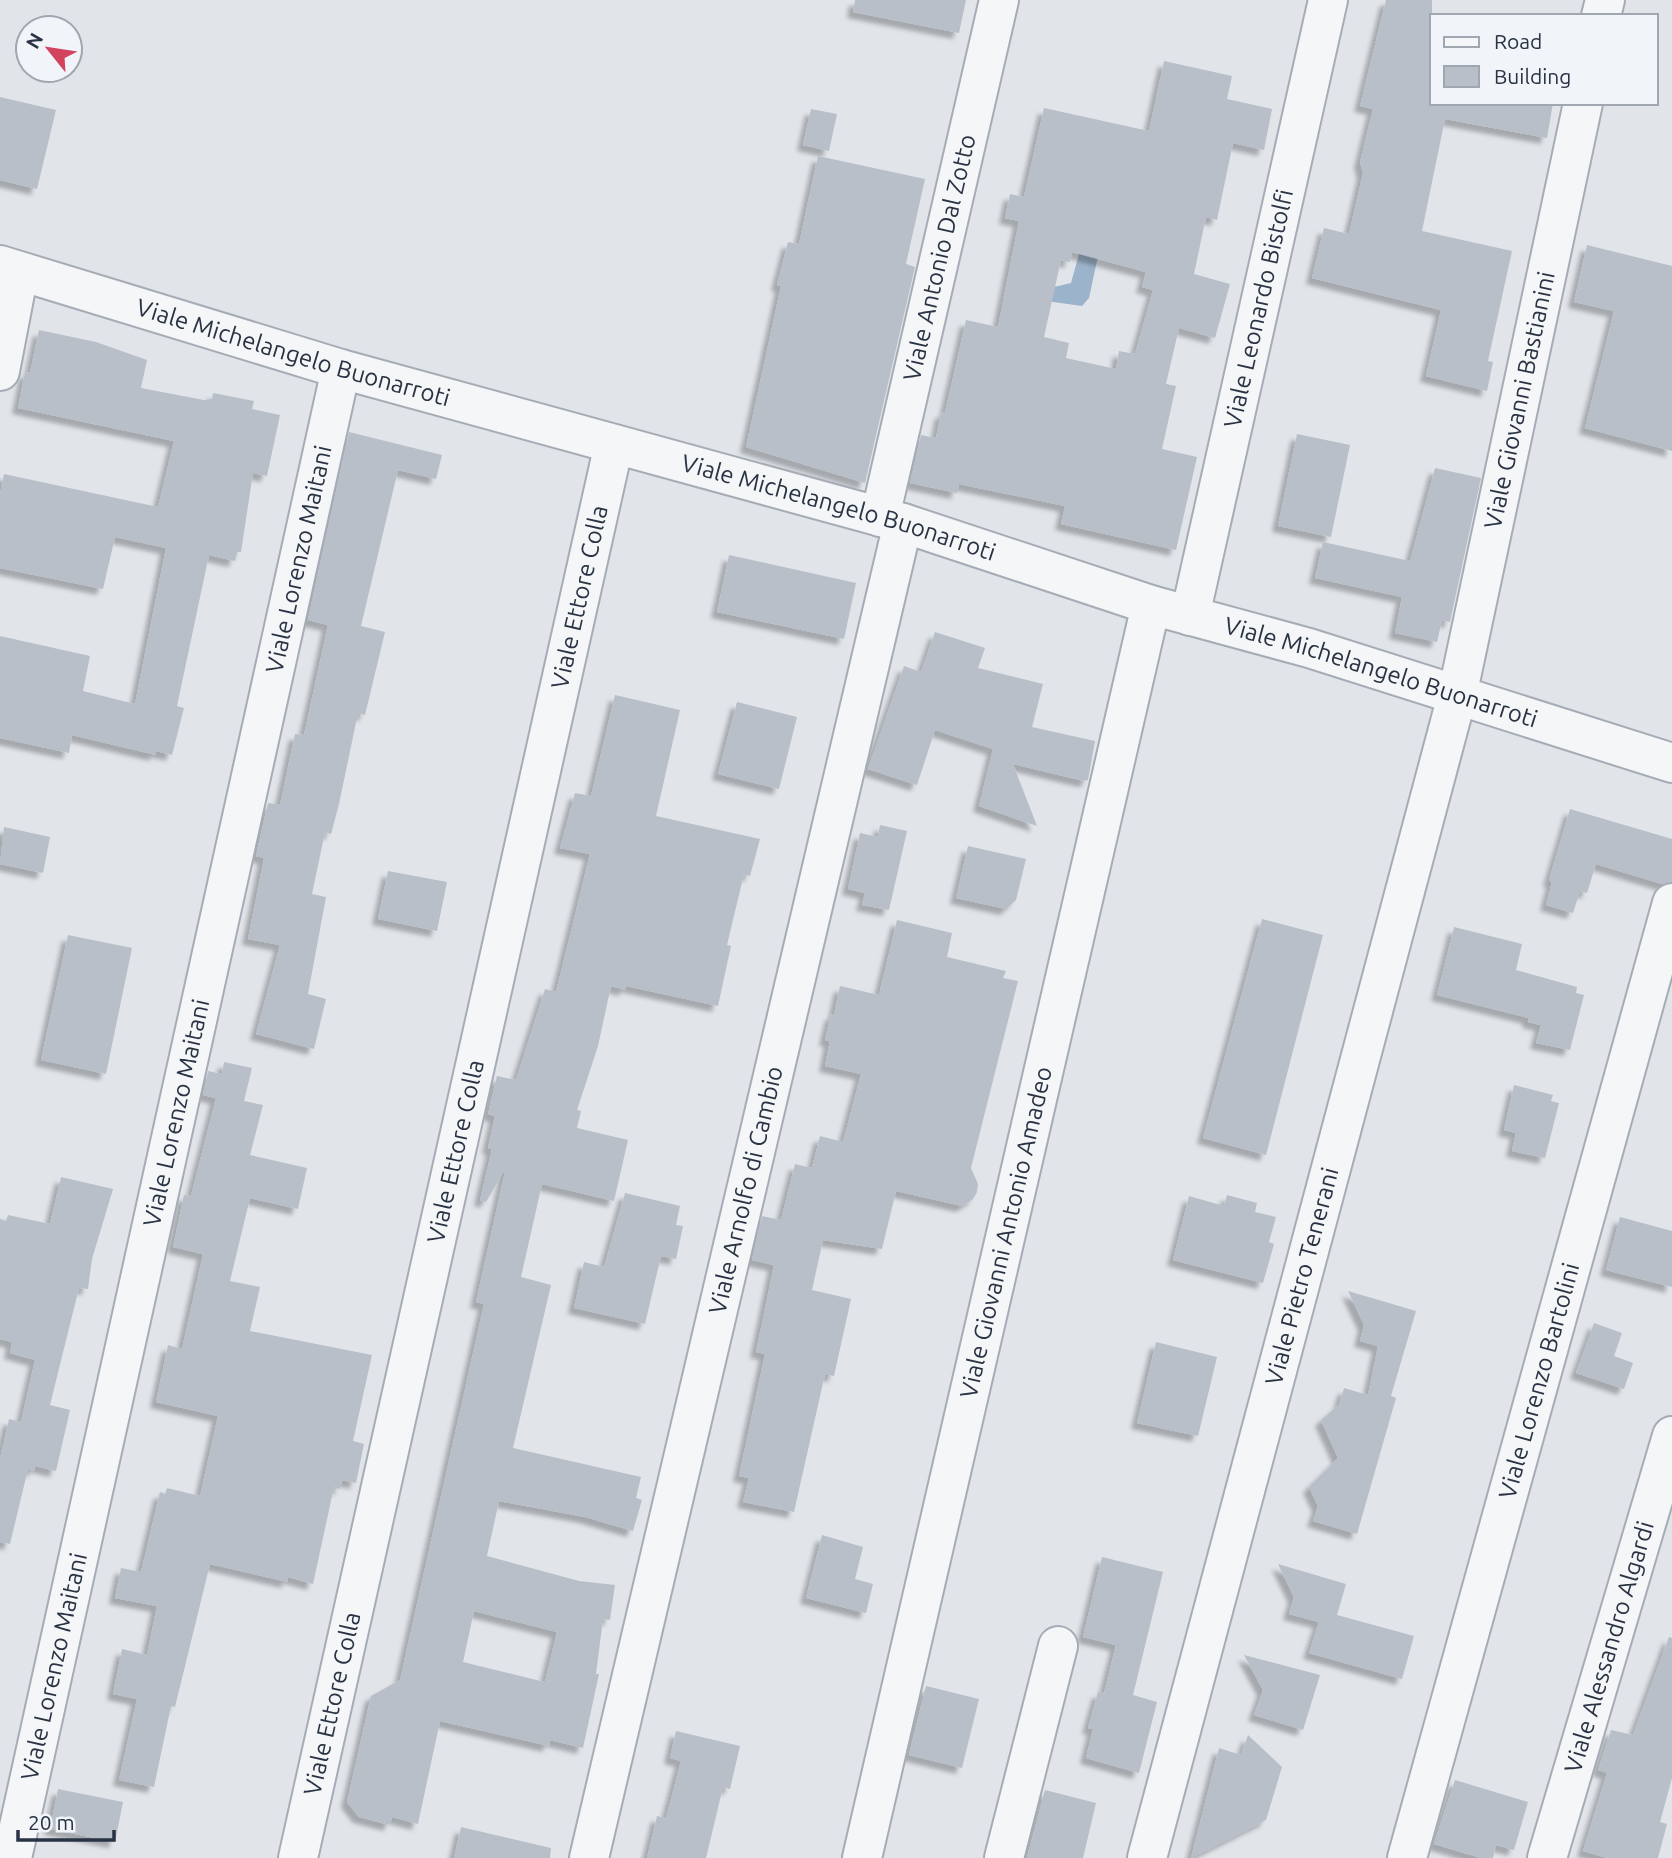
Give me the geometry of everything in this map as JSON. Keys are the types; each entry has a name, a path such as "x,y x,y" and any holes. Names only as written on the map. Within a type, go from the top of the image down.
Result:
{"street":[{"name":"Viale Antonio Dal Zotto","path":"891,520 999,0"},
{"name":"Viale Leonardo Bistolfi","path":"1190,616 1328,0"},
{"name":"Viale Giovanni Bastianini","path":"1457,695 1583,105"},
{"name":"Viale Michelangelo Buonarroti","path":"10,269 341,369 891,520 1151,605 1309,648 1672,763"},
{"path":"0,371 10,269"},
{"name":"Viale Lorenzo Maitani","path":"12,1858 341,369"},
{"name":"Viale Ettore Colla","path":"298,1858 614,444"},
{"name":"Viale Arnolfo di Cambio","path":"589,1858 891,520"},
{"name":"Viale Giovanni Antonio Amadeo","path":"862,1858 1151,605"},
{"name":"Viale Pietro Tenerani","path":"1147,1858 1457,695"},
{"name":"Viale Lorenzo Bartolini","path":"1406,1858 1672,903"},
{"name":"Viale Alessandro Algardi","path":"1548,1858 1672,1436"},
{"path":"1004,1858 1058,1646"}],"water":[{"path":"1079,254 1098,256 1089,298 1082,306 1046,301 1050,288 1071,283"}],"building":[{"path":"855,0 966,0 959,33 853,12"},
{"path":"1386,0 1432,0 1430,105 1553,105 1547,138 1445,119 1422,231 1512,251 1488,361 1493,362 1487,391 1426,376 1441,310 1312,278 1324,228 1349,234 1363,173 1360,162 1373,109 1360,106"},
{"path":"1164,61 1232,76 1227,99 1272,109 1264,150 1233,143 1217,220 1206,217 1194,274 1230,284 1215,338 1179,328 1166,384 1176,386 1162,449 1197,457 1176,550 1061,524 1065,506 959,484 957,493 910,483 921,435 936,438 941,412 945,413 966,320 998,327 1019,221 1005,218 1010,194 1024,197 1044,108 1149,131","holes":["1072,252 1146,272 1142,287 1153,290 1135,354 1119,351 1116,369 1066,358 1069,343 1044,337 1061,260 1070,262"]},
{"path":"0,97 56,110 37,189 0,180"},
{"path":"811,109 837,114 829,151 803,145"},
{"path":"818,156 925,179 906,264 915,267 865,483 746,447 781,286 777,285 788,242 799,244"},
{"path":"1587,245 1672,266 1672,451 1585,428 1614,311 1574,302"},
{"path":"39,330 96,342 147,360 141,388 204,400 212,399 213,393 254,401 252,409 280,415 267,476 253,473 241,552 237,552 235,561 209,555 177,706 184,708 172,755 156,751 156,755 72,735 69,753 0,738 0,636 90,656 83,691 135,704 166,548 115,537 103,589 0,568 0,494 4,474 158,507 174,441 18,408 25,372 30,373"},
{"path":"349,432 442,455 436,479 398,470 361,626 385,632 365,715 358,713 339,804 331,834 325,832 312,894 326,897 308,994 326,999 314,1049 256,1034 280,945 248,939 264,858 256,856 268,803 280,805 295,734 304,735 328,625 308,620"},
{"path":"1297,434 1350,445 1331,537 1278,526"},
{"path":"1435,468 1481,478 1450,622 1442,620 1437,642 1395,633 1402,597 1315,578 1323,542 1410,561"},
{"path":"729,555 856,583 844,639 717,612"},
{"path":"935,632 985,648 978,668 1043,684 1032,727 1095,741 1088,780 1013,764 1037,826 979,806 993,749 935,730 917,785 868,769 904,666 921,672"},
{"path":"615,695 680,710 656,816 760,839 750,876 744,874 727,945 731,946 718,1006 626,986 625,990 611,986 598,1046 577,1110 581,1111 577,1128 628,1140 614,1201 542,1184 521,1277 551,1285 513,1448 641,1477 636,1498 642,1500 633,1531 585,1517 499,1501 487,1556 579,1581 615,1585 610,1620 603,1619 596,1674 599,1674 583,1748 550,1740 549,1746 440,1721 418,1824 392,1817 390,1825 359,1817 347,1802 371,1696 400,1680 484,1304 476,1302 506,1167 486,1202 480,1200 492,1149 488,1148 495,1116 488,1114 497,1076 516,1080 545,989 556,992 590,854 560,848 575,793 591,796","holes":["474,1611 557,1632 545,1682 463,1662"]},
{"path":"737,702 797,717 779,789 718,774"},
{"path":"1570,809 1672,839 1672,882 1662,884 1596,864 1587,893 1580,891 1573,913 1546,905 1552,882 1549,880"},
{"path":"880,825 907,831 889,910 862,905 865,893 848,889 860,833 878,837"},
{"path":"4,827 50,837 43,873 0,864"},
{"path":"968,846 1026,859 1016,900 1006,909 956,898"},
{"path":"388,871 447,882 437,931 378,919"},
{"path":"1262,919 1323,935 1266,1155 1203,1138"},
{"path":"897,920 952,933 947,957 1006,971 1003,978 1018,981 971,1168 978,1184 977,1192 973,1199 962,1206 896,1191 882,1249 823,1240 812,1290 851,1299 834,1376 825,1374 794,1512 743,1502 749,1478 739,1476 765,1354 756,1352 774,1265 752,1260 762,1216 781,1220 795,1164 812,1168 820,1136 843,1142 861,1074 825,1066 830,1041 825,1040 831,1014 834,1015 840,986 879,995"},
{"path":"1454,927 1522,944 1516,970 1577,987 1576,993 1584,995 1570,1050 1536,1043 1541,1025 1528,1022 1529,1018 1437,995"},
{"path":"68,935 132,948 106,1074 41,1060"},
{"path":"224,1062 252,1068 244,1101 263,1105 250,1155 307,1168 298,1209 250,1198 230,1281 260,1287 250,1331 372,1355 353,1441 364,1444 356,1483 342,1480 340,1489 334,1487 313,1584 288,1577 288,1582 210,1564 175,1707 171,1706 154,1787 119,1780 137,1699 113,1694 122,1649 147,1655 157,1606 115,1598 121,1568 141,1572 160,1492 165,1494 167,1488 200,1496 218,1416 156,1402 168,1345 182,1349 203,1254 173,1247 184,1195 191,1196 216,1098 203,1095 208,1071 222,1074"},
{"path":"1514,1085 1553,1095 1551,1101 1559,1103 1545,1158 1512,1151 1516,1133 1504,1130"},
{"path":"61,1177 113,1189 92,1259 88,1289 79,1288 50,1405 70,1410 56,1471 35,1466 34,1471 28,1469 10,1544 0,1542 0,1459 9,1419 21,1422 35,1360 10,1353 12,1342 0,1339 0,1219 6,1221 8,1215 50,1224"},
{"path":"625,1193 680,1206 676,1225 683,1226 676,1259 661,1256 645,1324 574,1308 584,1262 604,1267"},
{"path":"1227,1195 1257,1203 1255,1212 1276,1217 1269,1242 1274,1244 1263,1283 1173,1260 1189,1196 1224,1206"},
{"path":"1620,1217 1672,1231 1672,1287 1606,1270"},
{"path":"1348,1291 1416,1311 1391,1396 1396,1398 1357,1534 1313,1521 1318,1506 1309,1487 1338,1458 1321,1420 1339,1405 1344,1388 1368,1395 1378,1346 1360,1341 1364,1325"},
{"path":"1594,1323 1622,1333 1614,1356 1633,1363 1624,1389 1576,1373"},
{"path":"1156,1342 1217,1357 1198,1436 1137,1423"},
{"path":"822,1535 863,1547 855,1579 873,1584 866,1613 806,1598"},
{"path":"1102,1557 1163,1572 1133,1695 1157,1702 1139,1773 1086,1758 1093,1729 1088,1728 1098,1692 1104,1693 1116,1645 1083,1637"},
{"path":"1278,1564 1346,1584 1337,1615 1414,1636 1402,1679 1309,1653 1319,1622 1289,1614 1294,1597"},
{"path":"1669,1637 1672,1638 1672,1778 1660,1822 1667,1824 1658,1858 1607,1858 1583,1851 1607,1773 1598,1770 1611,1730 1633,1735"},
{"path":"1244,1655 1320,1675 1303,1730 1254,1715 1263,1690"},
{"path":"926,1686 979,1699 962,1768 909,1755"},
{"path":"676,1731 740,1746 730,1789 723,1787 706,1858 647,1858 657,1816 666,1818 681,1761 670,1758"},
{"path":"1248,1735 1282,1767 1266,1820 1191,1858 1219,1748 1241,1755"},
{"path":"1455,1780 1528,1802 1514,1850 1496,1845 1493,1858 1481,1858 1434,1844"},
{"path":"58,1789 123,1802 115,1842 50,1829"},
{"path":"1045,1790 1096,1803 1083,1858 1027,1858"},
{"path":"461,1827 551,1848 550,1858 454,1858"}]}
